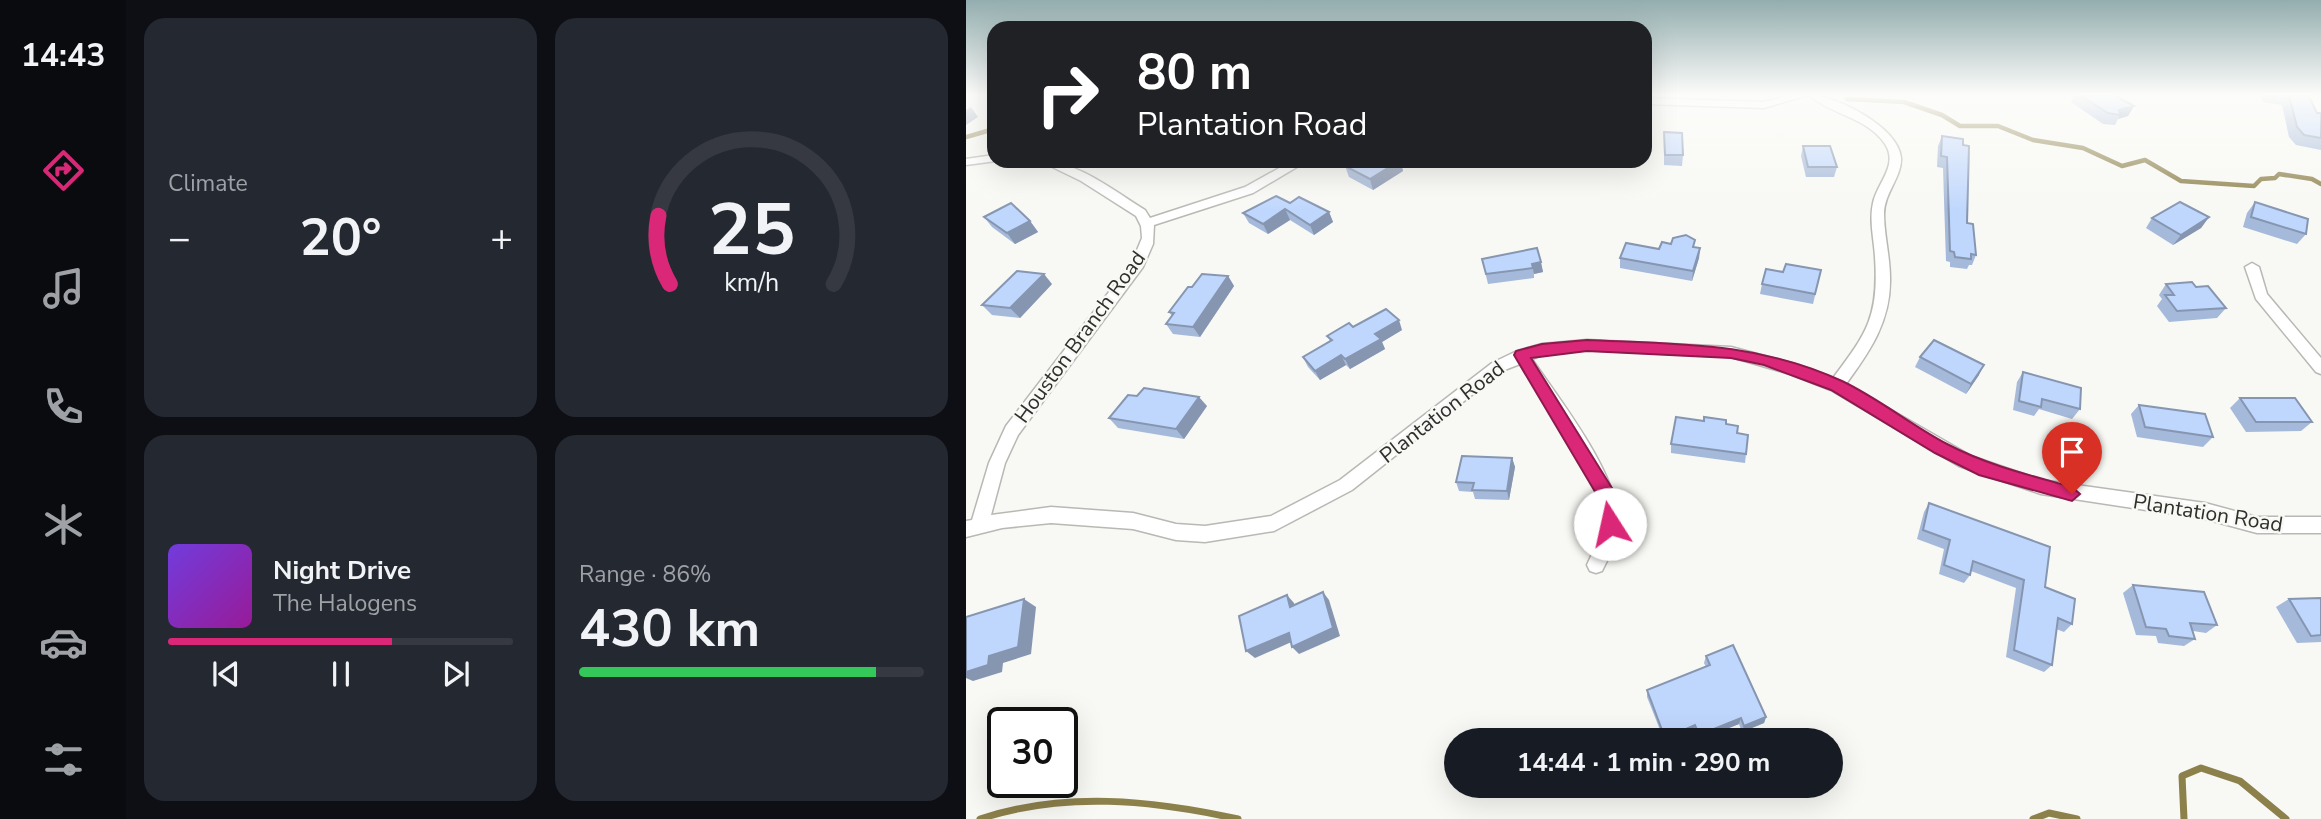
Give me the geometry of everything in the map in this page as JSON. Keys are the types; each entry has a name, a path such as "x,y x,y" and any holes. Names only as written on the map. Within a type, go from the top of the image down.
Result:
{"street":[{"path":"1836,386 1866,345 1883,311 1885,294 1879,204 1896,164 1890,143 1880,133"},
{"path":"966,162 987,159"},
{"name":"Houston Branch Road","path":"973,526 1012,431 1138,264 1148,240 1147,223 1141,212 1060,168"},
{"path":"1147,223 1249,191 1289,168"},
{"path":"2252,267 2261,296 2321,368"},
{"name":"Plantation Road","path":"973,526 1051,515 1077,515 1205,534 1274,523 1346,485 1402,444 1485,374 1522,355 1542,349 1587,345 1731,352 1794,369 1836,386 1941,448 2012,480 2072,494 2205,512 2257,525 2321,526"},
{"path":"1522,355 1606,494 1610,524 1603,552 1596,565"}],"building":[{"path":"1664,133 1682,133 1683,155 1665,155"},
{"path":"2302,133 2321,133 2321,138"},
{"path":"1942,136 1963,139 1963,145 1969,146 1967,223 1973,224 1976,255 1971,254 1971,259 1955,257 1954,252 1950,251 1947,157 1941,156"},
{"path":"1803,146 1830,146 1837,167 1808,167"},
{"path":"1349,168 1388,168 1370,179"},
{"path":"1276,196 1290,203 1299,197 1329,212 1310,225 1285,209 1263,224 1243,213"},
{"path":"2180,202 2209,217 2181,235 2152,218"},
{"path":"2255,202 2308,219 2306,234 2251,217"},
{"path":"1011,203 1030,221 1007,233 984,217"},
{"path":"1686,235 1695,240 1693,247 1700,248 1693,271 1620,258 1626,243 1659,249 1662,242 1671,244 1673,238"},
{"path":"1537,248 1541,262 1532,264 1533,268 1486,274 1482,259"},
{"path":"1786,264 1821,270 1815,294 1762,284 1766,269 1783,272"},
{"path":"1017,271 1044,274 1010,308 982,305"},
{"path":"1202,274 1228,276 1193,327 1166,324 1174,313 1169,312"},
{"path":"2192,282 2196,287 2208,286 2226,308 2177,311 2165,295 2174,295 2166,284"},
{"path":"1386,309 1399,320 1375,334 1381,339 1345,359 1341,355 1315,371 1303,357 1332,340 1327,336 1349,323 1353,327"},
{"path":"1934,340 1984,365 1971,384 1920,357"},
{"path":"2023,372 2081,388 2080,409 2042,399 2041,407 2019,401"},
{"path":"1144,388 1199,397 1176,429 1109,418 1128,395 1137,396"},
{"path":"2240,398 2295,398 2312,422 2256,422"},
{"path":"2139,405 2205,414 2213,437 2145,427"},
{"path":"1676,417 1704,421 1704,417 1726,420 1726,424 1738,426 1737,433 1748,435 1746,454 1671,444"},
{"path":"1462,456 1512,458 1507,491 1472,490 1474,483 1456,482"},
{"path":"1929,503 2050,547 2045,587 2075,599 2072,624 2058,618 2052,665 2014,650 2024,580 1973,561 1970,575 1944,565 1950,540 1923,530"},
{"path":"2133,585 2204,592 2217,625 2190,623 2195,639 2169,636 2166,629 2146,627"},
{"path":"1323,592 1333,628 1292,647 1289,633 1246,651 1239,616 1287,595 1290,607"},
{"path":"2321,598 2321,635 2311,636 2289,599"},
{"path":"1024,599 1018,647 989,656 988,665 966,672 966,617"},
{"path":"1733,645 1766,717 1744,726 1741,718 1716,728 1696,728 1695,725 1688,728 1661,728 1647,690 1710,665 1706,656"}],"waterway":[{"path":"966,137 979,133"},
{"path":"2016,133 2033,140 2083,148 2122,166 2145,160 2181,181 2254,186 2261,179 2275,178 2279,174 2312,179 2321,184"},
{"path":"2184,819 2182,776 2201,768 2240,781 2286,819"},
{"path":"980,819 1044,805 1108,801 1173,807 1238,819"},
{"path":"2033,819 2049,813 2077,819"}],"route":[{"path":"1610,524 1606,494 1522,355 1542,349 1587,345 1731,352 1766,360 1836,386 1941,448 1985,470 2012,480 2072,494"}]}
